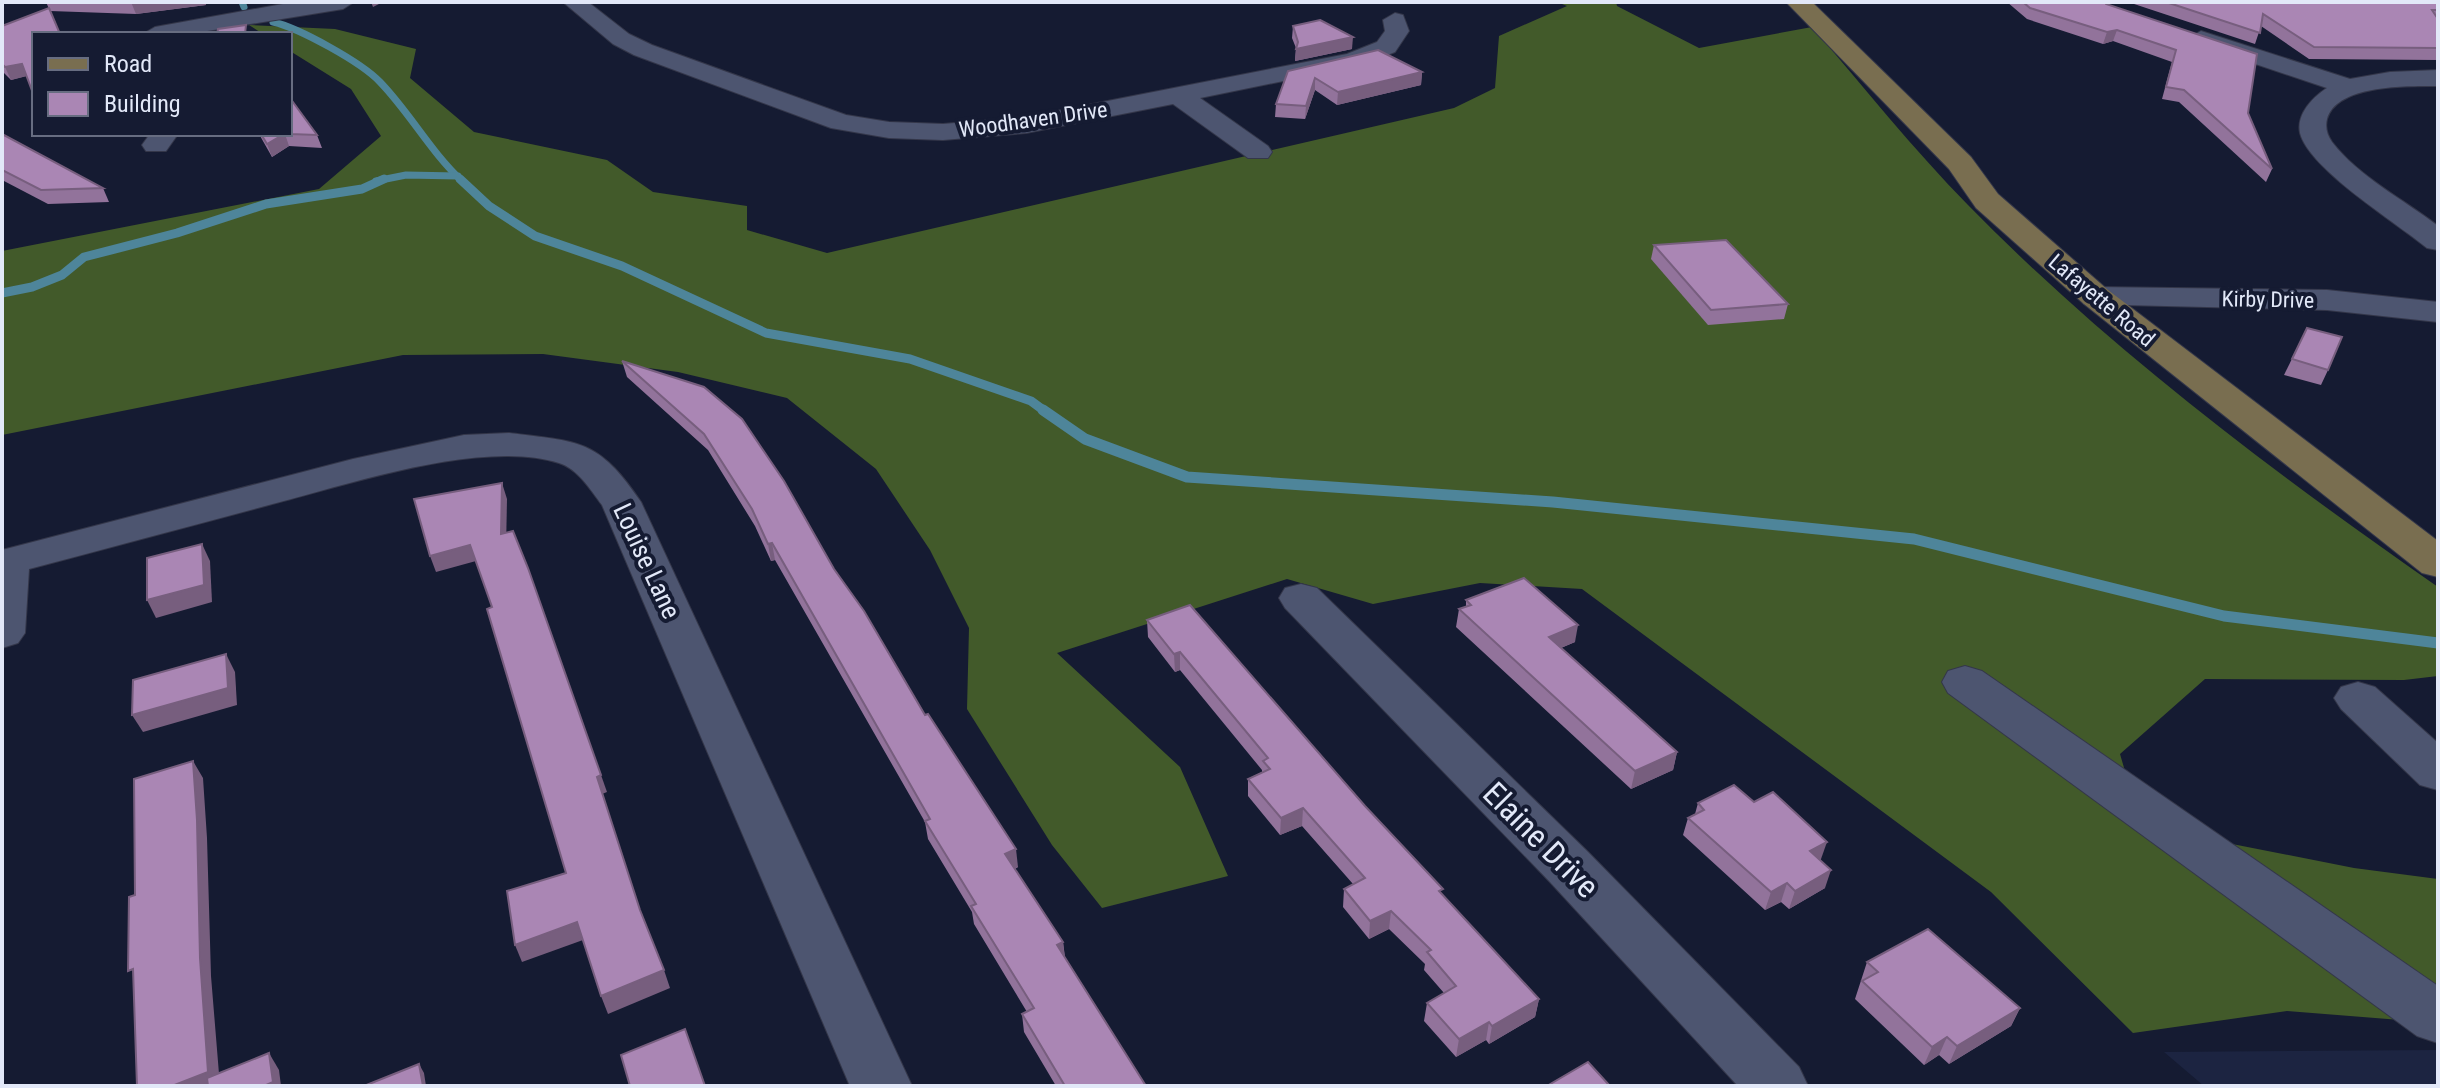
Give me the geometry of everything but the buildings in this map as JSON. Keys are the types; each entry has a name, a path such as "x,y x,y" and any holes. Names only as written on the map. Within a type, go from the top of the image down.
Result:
{"main road":[{"name":"Lafayette Road","path":"1798,2 1960,163 1987,201 2096,297 2438,563"}],"street":[{"path":"165,32 236,17 343,2"},
{"name":"Woodhaven Drive","path":"574,2 621,39 643,50 841,122 914,131 991,130 1370,56 1392,41 1397,31 1395,20"},
{"path":"2182,31 2352,88"},
{"path":"2438,78 2398,80 2329,95 2315,116 2312,127 2319,143 2338,162 2438,241"},
{"path":"1178,95 1258,152"},
{"path":"2402,213 2438,213"},
{"name":"Kirby Drive","path":"2096,297 2327,300 2438,312"},
{"name":"Louise Lane","path":"5,562 353,471 464,447 543,447 588,462 621,502 881,1086"},
{"path":"2,633 5,562"},
{"name":"Elaine Drive","path":"1301,598 1569,867 1777,1086"},
{"path":"1965,682 2438,1018"},
{"path":"2358,698 2438,772"}],"shaded area":[{"path":"2438,1050 2438,1086 2204,1086 2164,1052"}],"green space":[{"path":"1557,2 1616,2 1617,6 1699,48 1812,27 1948,184 2078,309 2254,454 2438,587 2438,676 2404,680 2205,679 2120,754 2132,795 2217,841 2354,868 2438,879 2438,1023 2287,1011 2133,1033 1991,892 1582,589 1480,583 1373,604 1287,579 1057,653 1180,767 1228,876 1102,908 1052,845 967,709 969,628 930,550 876,469 787,398 678,372 543,354 403,355 2,435 2,251 319,189 381,136 351,89 292,52 292,32 260,32 249,25 335,29 416,49 410,78 474,132 607,160 653,192 747,206 747,230 827,253 1454,108 1495,88 1499,36 1567,6"}],"waterway":[{"path":"242,2 244,7"},
{"path":"273,22 313,38 371,74 457,176"},
{"path":"382,180 406,175 457,176"},
{"path":"457,176 461,180"},
{"path":"2,293 32,287 62,275 84,257 177,233 266,204 362,189 382,180"},
{"path":"376,181 382,180"},
{"path":"461,180 489,206 535,236 622,266 766,333 910,359 1031,401 1046,412"},
{"path":"1043,410 1085,439 1187,477 1553,502 1914,539 2224,616 2438,643"}]}
